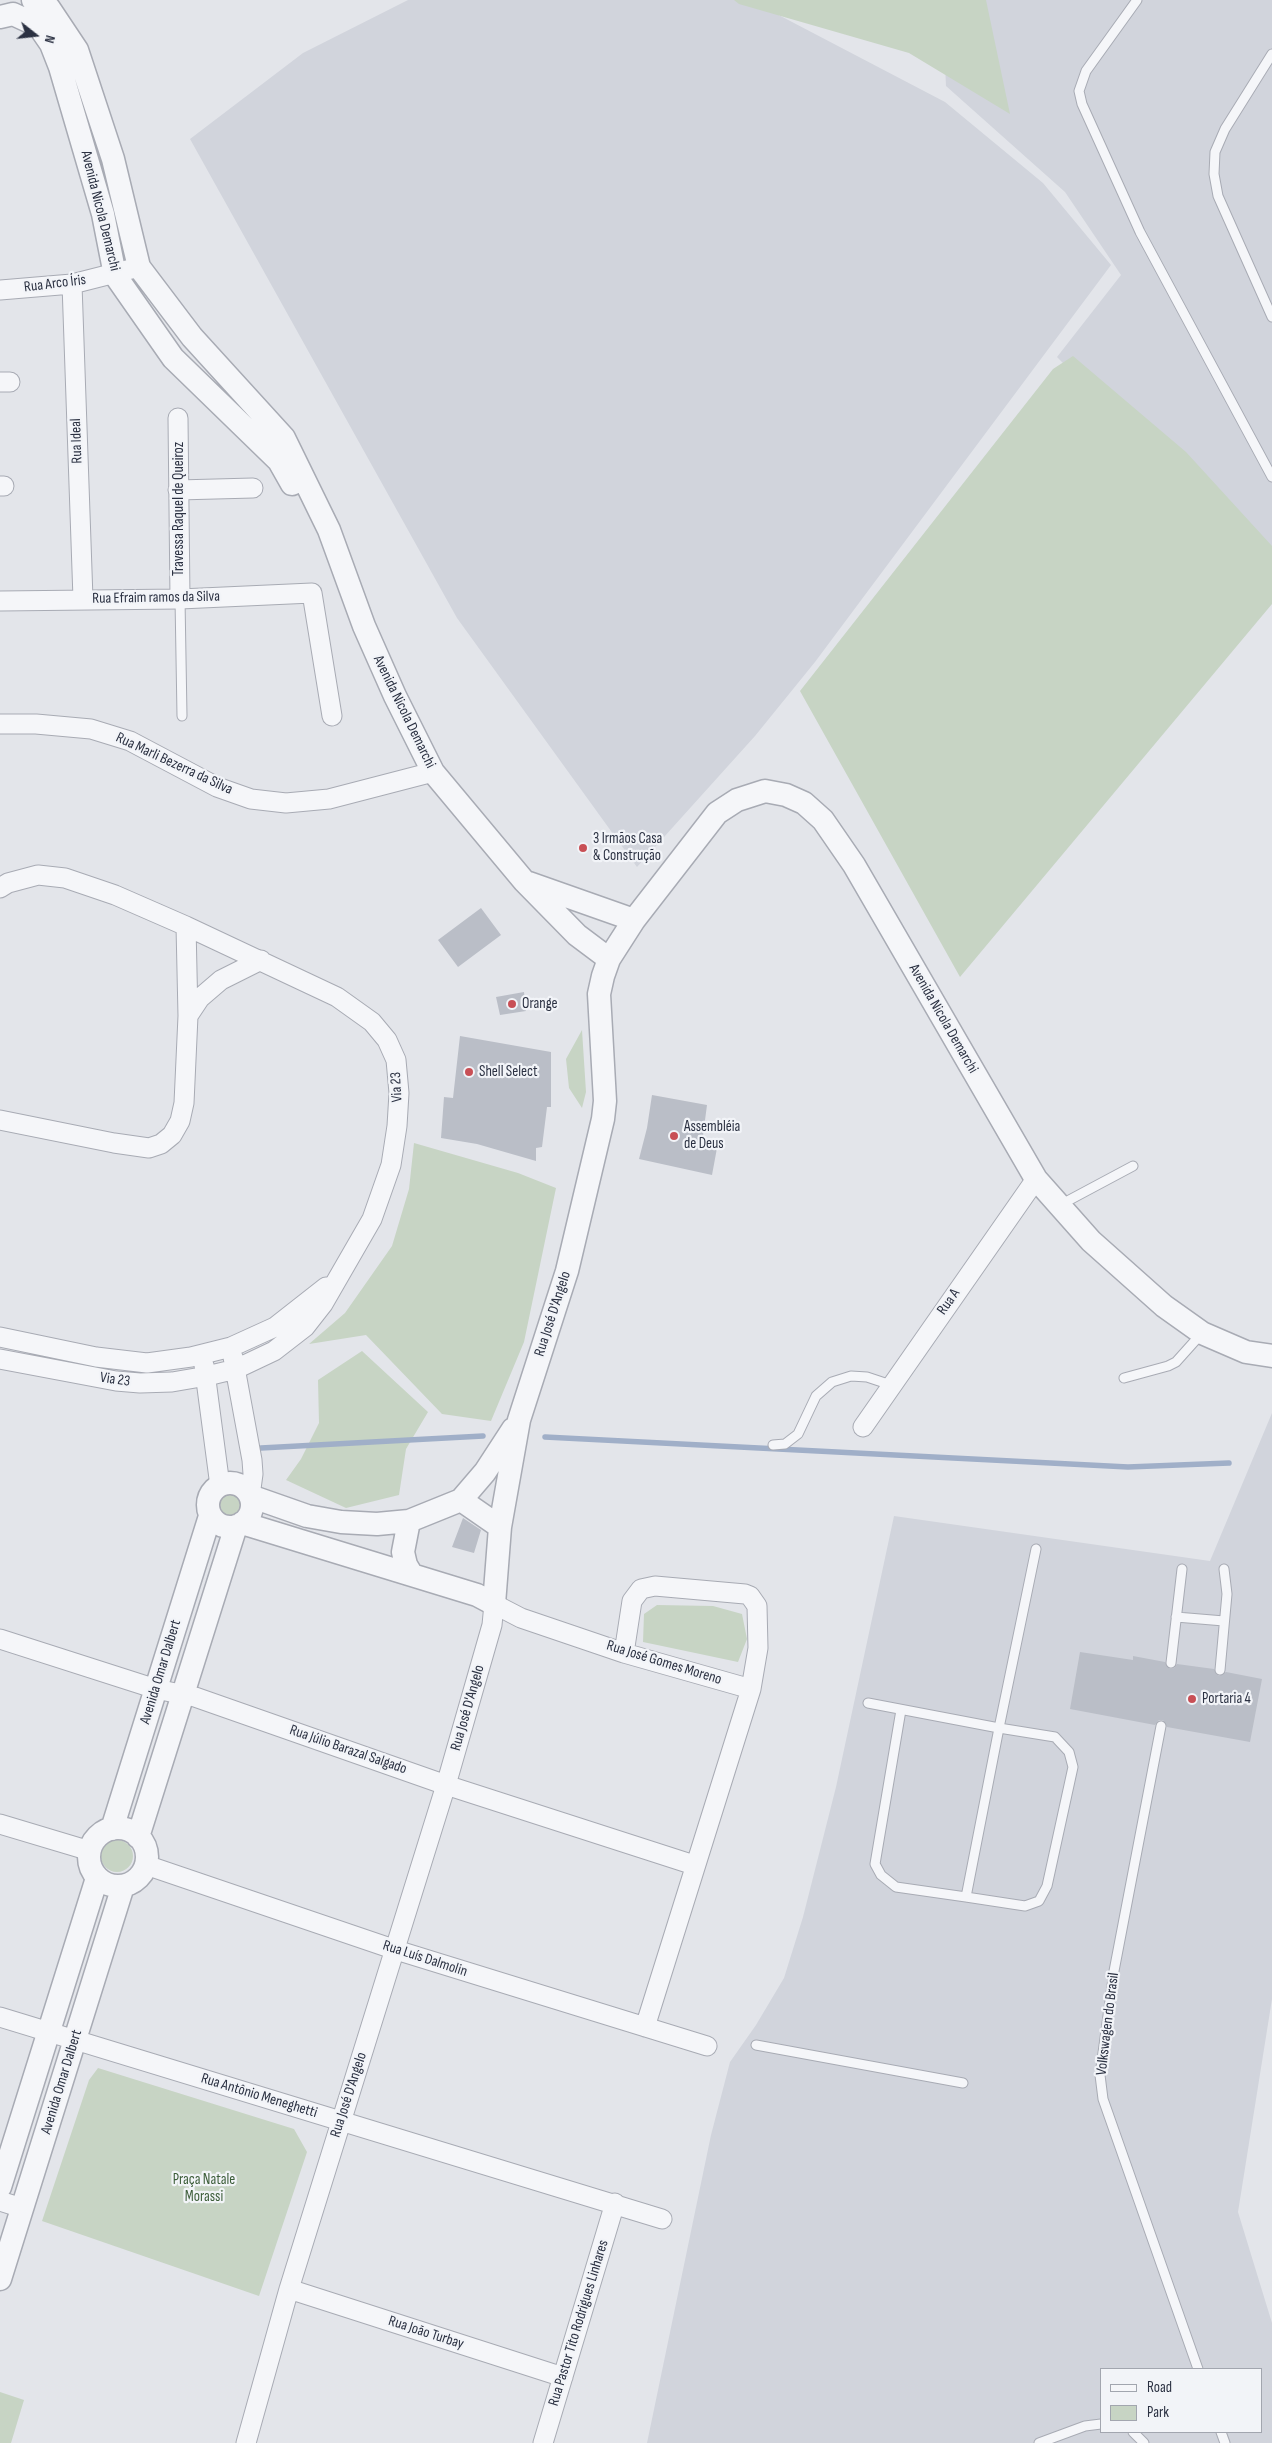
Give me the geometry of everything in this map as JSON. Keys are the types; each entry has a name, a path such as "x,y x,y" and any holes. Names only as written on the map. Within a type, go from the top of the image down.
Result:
{"street":[{"path":"0,17 13,14 40,28 44,3"},
{"name":"Avenida Nicola Demarchi","path":"44,3 77,50 113,159 139,267 192,337 284,438 329,530 364,626 395,696 433,772 524,881 577,935 609,959 634,920 717,813 737,800 765,791 804,803 823,820 854,864 1036,1178 1091,1241 1164,1306 1202,1333 1246,1352 1272,1356"},
{"name":"Avenida Nicola Demarchi","path":"40,28 51,44 60,67 103,214 115,275 173,358 279,461 346,575"},
{"name":"Rua Arco Íris","path":"0,290 72,284 115,275 139,267"},
{"name":"Rua Ideal","path":"72,284 83,599"},
{"name":"Travessa Raquel de Queiroz","path":"178,418 180,599"},
{"path":"178,490 253,488"},
{"name":"Rua Efraim ramos da Silva","path":"0,601 180,599 312,593 332,716"},
{"name":"Rua Marli Bezerra da Silva","path":"0,724 36,724 91,729 130,741 217,787 251,799 286,803 329,799 433,772"},
{"name":"Via 23","path":"0,888 8,883 38,875 65,878 115,895 186,926 336,997 372,1022 387,1040 396,1060 399,1093 397,1126 390,1166 372,1219 356,1252 340,1274 323,1304 305,1327 274,1352 236,1369 207,1376 172,1382 140,1384 0,1359"},
{"path":"524,881 634,920"},
{"path":"0,1120 114,1143 149,1148 161,1144 172,1135 180,1121 184,1103 188,1016 186,926"},
{"name":"Rua José D'Angelo","path":"246,2443 289,2289 340,2121 396,1950 492,1625 500,1527 519,1420 567,1271 603,1119 605,1101 599,994 609,959"},
{"path":"188,1016 200,998 221,980 261,960"},
{"name":"Rua A","path":"863,1427 1036,1178"},
{"name":"Via 23","path":"0,1337 96,1357 147,1363 202,1354 231,1347 275,1327 311,1301 340,1274"},
{"path":"231,1347 252,1460 253,1474 250,1496 251,1511 239,1525 221,1526 210,1516 208,1508 210,1495 220,1486 234,1484 240,1486 250,1496 307,1516 341,1522 376,1524 409,1521 461,1500 485,1472 519,1420"},
{"path":"202,1354 207,1376 220,1486"},
{"path":"461,1500 500,1527"},
{"name":"Avenida Omar Dalbert","path":"112,1828 210,1516"},
{"path":"409,1521 403,1552 406,1565 412,1576"},
{"name":"Avenida Omar Dalbert","path":"138,1837 239,1525"},
{"name":"Rua José Gomes Moreno","path":"239,1525 477,1595 520,1618 624,1652 751,1689"},
{"path":"624,1652 632,1601 640,1589 654,1586 745,1594 750,1596 757,1606 758,1648 751,1689 645,2027"},
{"name":"Rua Júlio Barazal Salgado","path":"0,1639 156,1689 195,1697 446,1785 694,1866"},
{"path":"0,1824 90,1851"},
{"path":"112,1828 126,1829 138,1837 146,1850 146,1865 137,1879 123,1886 109,1885 97,1878 90,1865 90,1851 98,1836 112,1828"},
{"name":"Rua Luís Dalmolin","path":"146,1865 396,1950 707,2046"},
{"name":"Avenida Omar Dalbert","path":"0,2187 97,1878"},
{"name":"Avenida Omar Dalbert","path":"0,2279 123,1886"},
{"name":"Rua Antônio Meneghetti","path":"0,2017 662,2218"},
{"path":"0,2202 22,2208"},
{"name":"Rua Pastor Tito Rodrigues Linhares","path":"543,2443 615,2203"},
{"name":"Rua João Turbay","path":"289,2289 564,2377"}],"lane":[{"path":"1137,0 1086,71 1079,91 1082,104 1140,232 1272,477"},
{"path":"1272,54 1225,129 1215,152 1214,174 1218,196 1272,317"},
{"path":"180,599 182,716"},
{"path":"1059,1205 1133,1166"},
{"path":"1124,1378 1176,1362 1202,1333"},
{"path":"773,1445 785,1444 798,1434 816,1396 832,1382 851,1376 867,1377 891,1385"},
{"path":"966,1897 1036,1549"},
{"path":"1171,1663 1182,1569"},
{"path":"1220,1670 1227,1594 1224,1569"},
{"path":"1176,1617 1224,1621"},
{"path":"868,1704 1055,1737 1069,1752 1073,1766 1047,1886 1039,1901 1025,1906 896,1887 881,1875 875,1864 901,1710"},
{"name":"Volkswagen do Brasil","path":"1161,1726 1114,1971 1100,2075 1103,2100 1198,2368"},
{"path":"756,2045 963,2083"},
{"path":"1039,2443 1084,2426 1100,2424"},
{"path":"1134,2433 1144,2443"}],"shaded area":[{"path":"408,0 750,0 945,102 1043,183 1111,265 815,662 755,736 637,867 457,618 190,139 303,53"},
{"path":"942,0 1272,0 1272,575 1057,357 1121,275 1065,192 946,86"},
{"path":"1272,1413 1272,1999 1238,2212 1272,2323 1272,2443 647,2443 711,2135 730,2062 756,2025 784,1978 803,1917 836,1787 894,1516 1210,1561"}],"green space":[{"path":"734,0 986,0 1010,114 909,53 739,4"},
{"path":"1073,356 1186,452 1272,546 1272,604 960,977 800,691 1053,369"},
{"path":"582,1030 586,1092 582,1108 569,1088 566,1059"},
{"path":"414,1143 518,1173 556,1188 524,1342 491,1421 442,1414 366,1335 309,1344 345,1313 392,1246 409,1189"},
{"path":"362,1351 428,1412 406,1449 399,1495 346,1508 286,1480 301,1459 319,1423 318,1380"},
{"path":"229,1490 235,1491 240,1495 244,1500 244,1512 240,1517 235,1521 229,1522 223,1521 218,1517 214,1512 213,1506 214,1500 218,1495 223,1491"},
{"path":"657,1605 713,1606 742,1614 747,1639 738,1662 643,1642 644,1614"},
{"path":"117,1840 123,1841 128,1845 132,1850 132,1862 128,1867 123,1871 117,1872 111,1871 106,1867 102,1862 101,1856 102,1850 106,1845 111,1841"},
{"name":"Praça Natale Morassi","path":"98,2068 294,2129 307,2152 259,2296 42,2221 89,2080"},
{"path":"0,2392 24,2400 11,2443 0,2443"}],"building":[{"path":"481,908 501,935 458,967 438,940"},
{"name":"Orange","path":"524,992 526,1011 500,1015 496,997"},
{"path":"460,1036 551,1052 551,1107 547,1107 542,1147 536,1148 536,1161 477,1144 441,1138 444,1097 453,1098"},
{"name":"Assembléia de Deus","path":"652,1095 707,1105 702,1143 717,1148 712,1175 639,1159 647,1128"},
{"path":"463,1518 481,1530 474,1553 452,1547"},
{"name":"Portaria 4","path":"1080,1652 1133,1660 1133,1656 1165,1662 1170,1669 1174,1668 1177,1664 1214,1669 1219,1676 1226,1672 1262,1679 1250,1742 1167,1727 1163,1720 1159,1720 1155,1725 1070,1709"}],"waterway":[{"path":"261,1448 483,1436"},
{"path":"545,1437 1128,1467 1229,1463"}],"place":[{"name":"3 Irmãos Casa & Construção","path":"583,848"},
{"name":"Orange","path":"512,1004"},
{"name":"Shell Select","path":"469,1072"},
{"name":"Assembléia de Deus","path":"674,1136"},
{"name":"Portaria 4","path":"1192,1699"}]}
